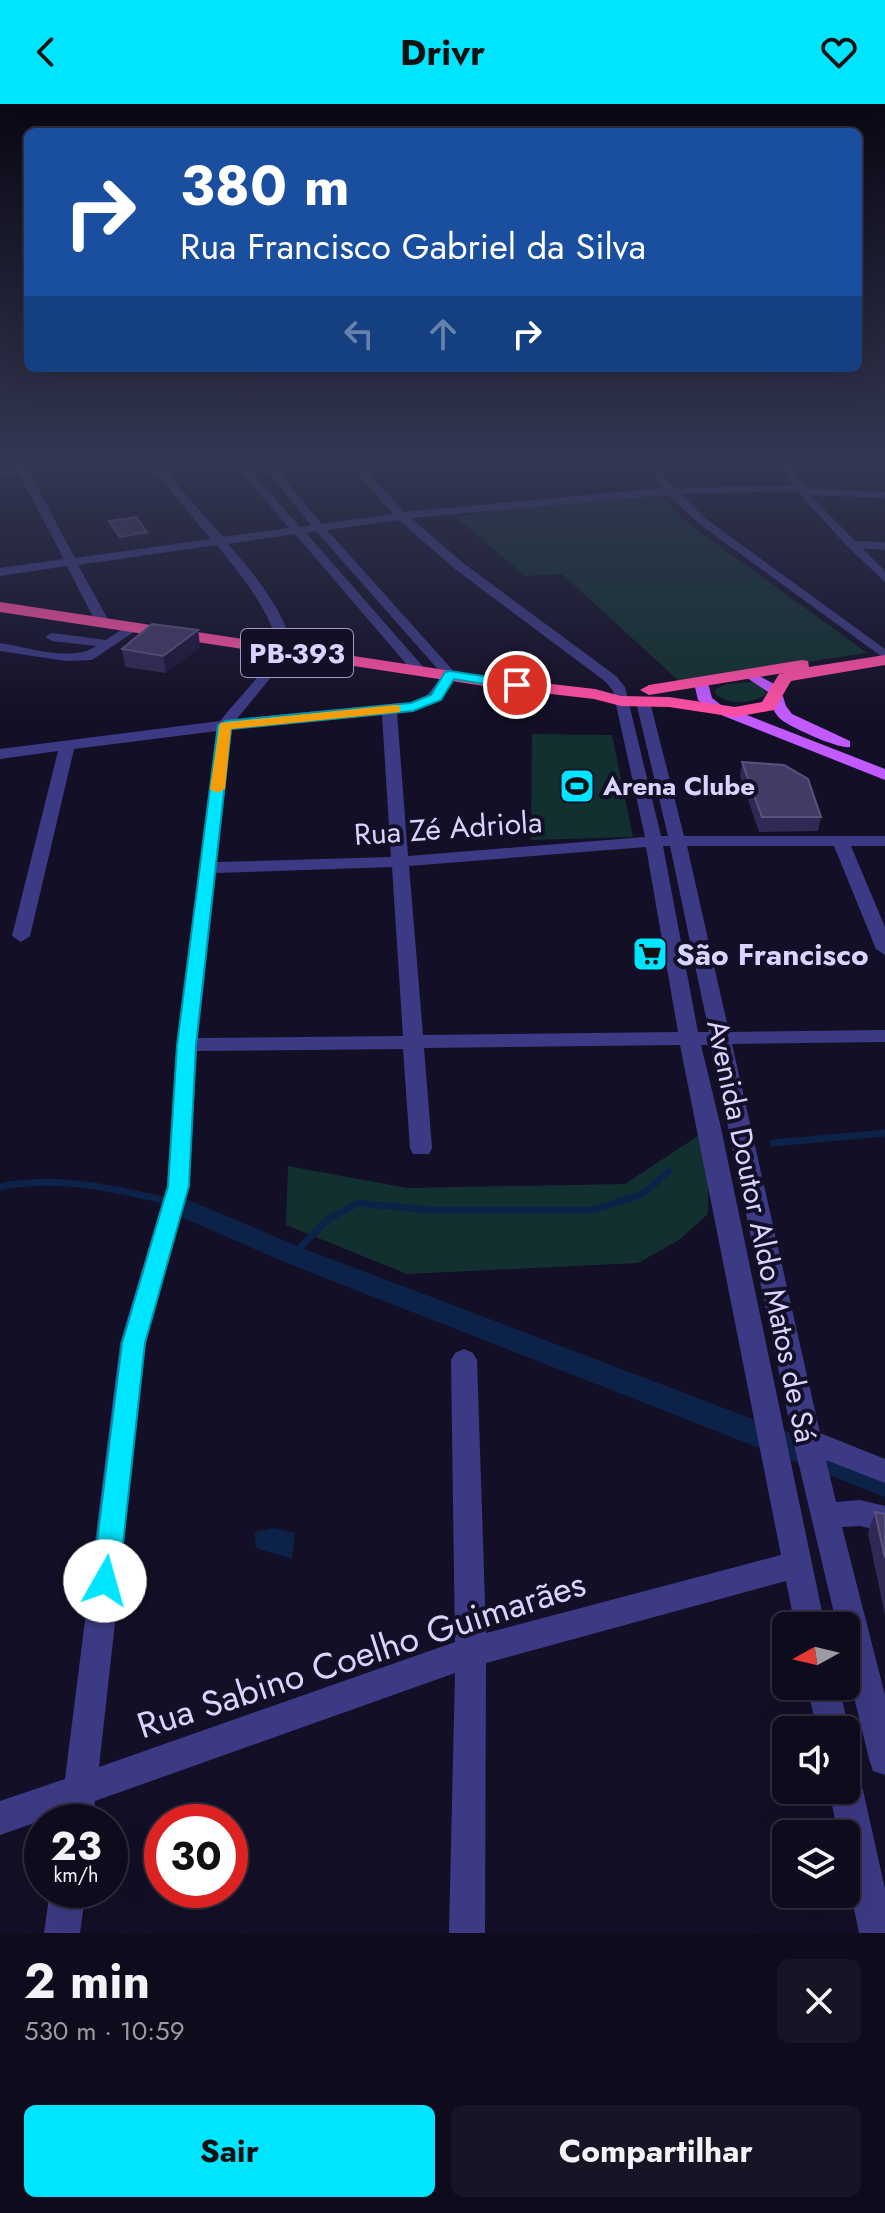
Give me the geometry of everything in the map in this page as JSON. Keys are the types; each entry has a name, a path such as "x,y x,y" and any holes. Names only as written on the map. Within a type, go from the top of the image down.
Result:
{"highway":[{"name":"PB-393","path":"0,607 282,651 725,711"},
{"path":"701,683 884,654"},
{"path":"725,711 762,708 772,703 785,678 884,654"},
{"name":"PB-393","path":"628,698 644,691 701,683"}],"main road":[{"path":"748,674 771,685 777,694 781,712 793,721 885,762"},
{"path":"701,683 705,700 725,711 885,775"}],"street":[{"path":"63,546 103,623"},
{"path":"0,572 172,546"},
{"path":"79,1804 133,1343 178,1186 187,1045 225,725 282,651 282,631 269,606 245,571 222,546"},
{"path":"309,546 419,670"},
{"path":"0,754 225,725 389,710 428,702 436,697 450,675 336,546"},
{"path":"436,546 611,679 628,698"},
{"path":"737,546 884,654"},
{"path":"853,546 885,578"},
{"path":"0,647 79,657 99,653 130,628"},
{"path":"52,637 109,644"},
{"name":"Avenida Doutor Aldo Matos de Sá","path":"628,698 677,840 822,1506 885,1759"},
{"name":"Avenida Doutor Aldo Matos de Sá","path":"628,698 689,1039 710,1128 807,1612"},
{"path":"389,710 421,1148"},
{"path":"21,936 67,745"},
{"name":"Rua Zé Adriola","path":"208,868 401,862 677,840 885,841"},
{"path":"840,840 885,949"},
{"path":"187,1045 885,1036"},
{"path":"464,1360 471,1652 467,1933"},
{"path":"808,1444 885,1471"},
{"path":"822,1506 885,1519"},
{"name":"Rua Sabino Coelho Guimarães","path":"0,1818 471,1652 796,1565"},
{"path":"849,1804 877,1933"},
{"path":"62,1933 65,1908"}],"green space":[{"path":"490,546 720,546 867,653 679,681 562,574 525,576"},
{"path":"758,683 767,694 755,700 734,702 715,693 716,689 726,684"},
{"name":"Arena Clube","path":"532,734 612,735 633,837 531,840"},
{"path":"710,1128 708,1214 679,1240 638,1263 407,1274 286,1225 288,1166 407,1188 625,1184"}],"water":[{"path":"274,1528 295,1533 292,1559 256,1548 254,1532"}],"building":[{"path":"152,624 198,630 163,656 122,649"},
{"path":"742,762 784,765 808,779 821,817 762,817"},
{"path":"875,1512 885,1514 885,1558"}],"waterway":[{"path":"773,1143 885,1133"},
{"path":"293,1255 327,1220 358,1203 429,1210 593,1210 643,1194 669,1171"},
{"path":"0,1187 63,1183 167,1201"},
{"path":"186,1208 293,1255 885,1483"}],"slow traffic":[{"path":"217,789 225,725 395,709"}],"place":[{"name":"Arena Clube","path":"577,786"},
{"name":"São Francisco","path":"650,954"}],"route":[{"path":"105,1581 133,1343 178,1186 187,1045 225,725 413,707 436,697 450,675 517,685"}]}
